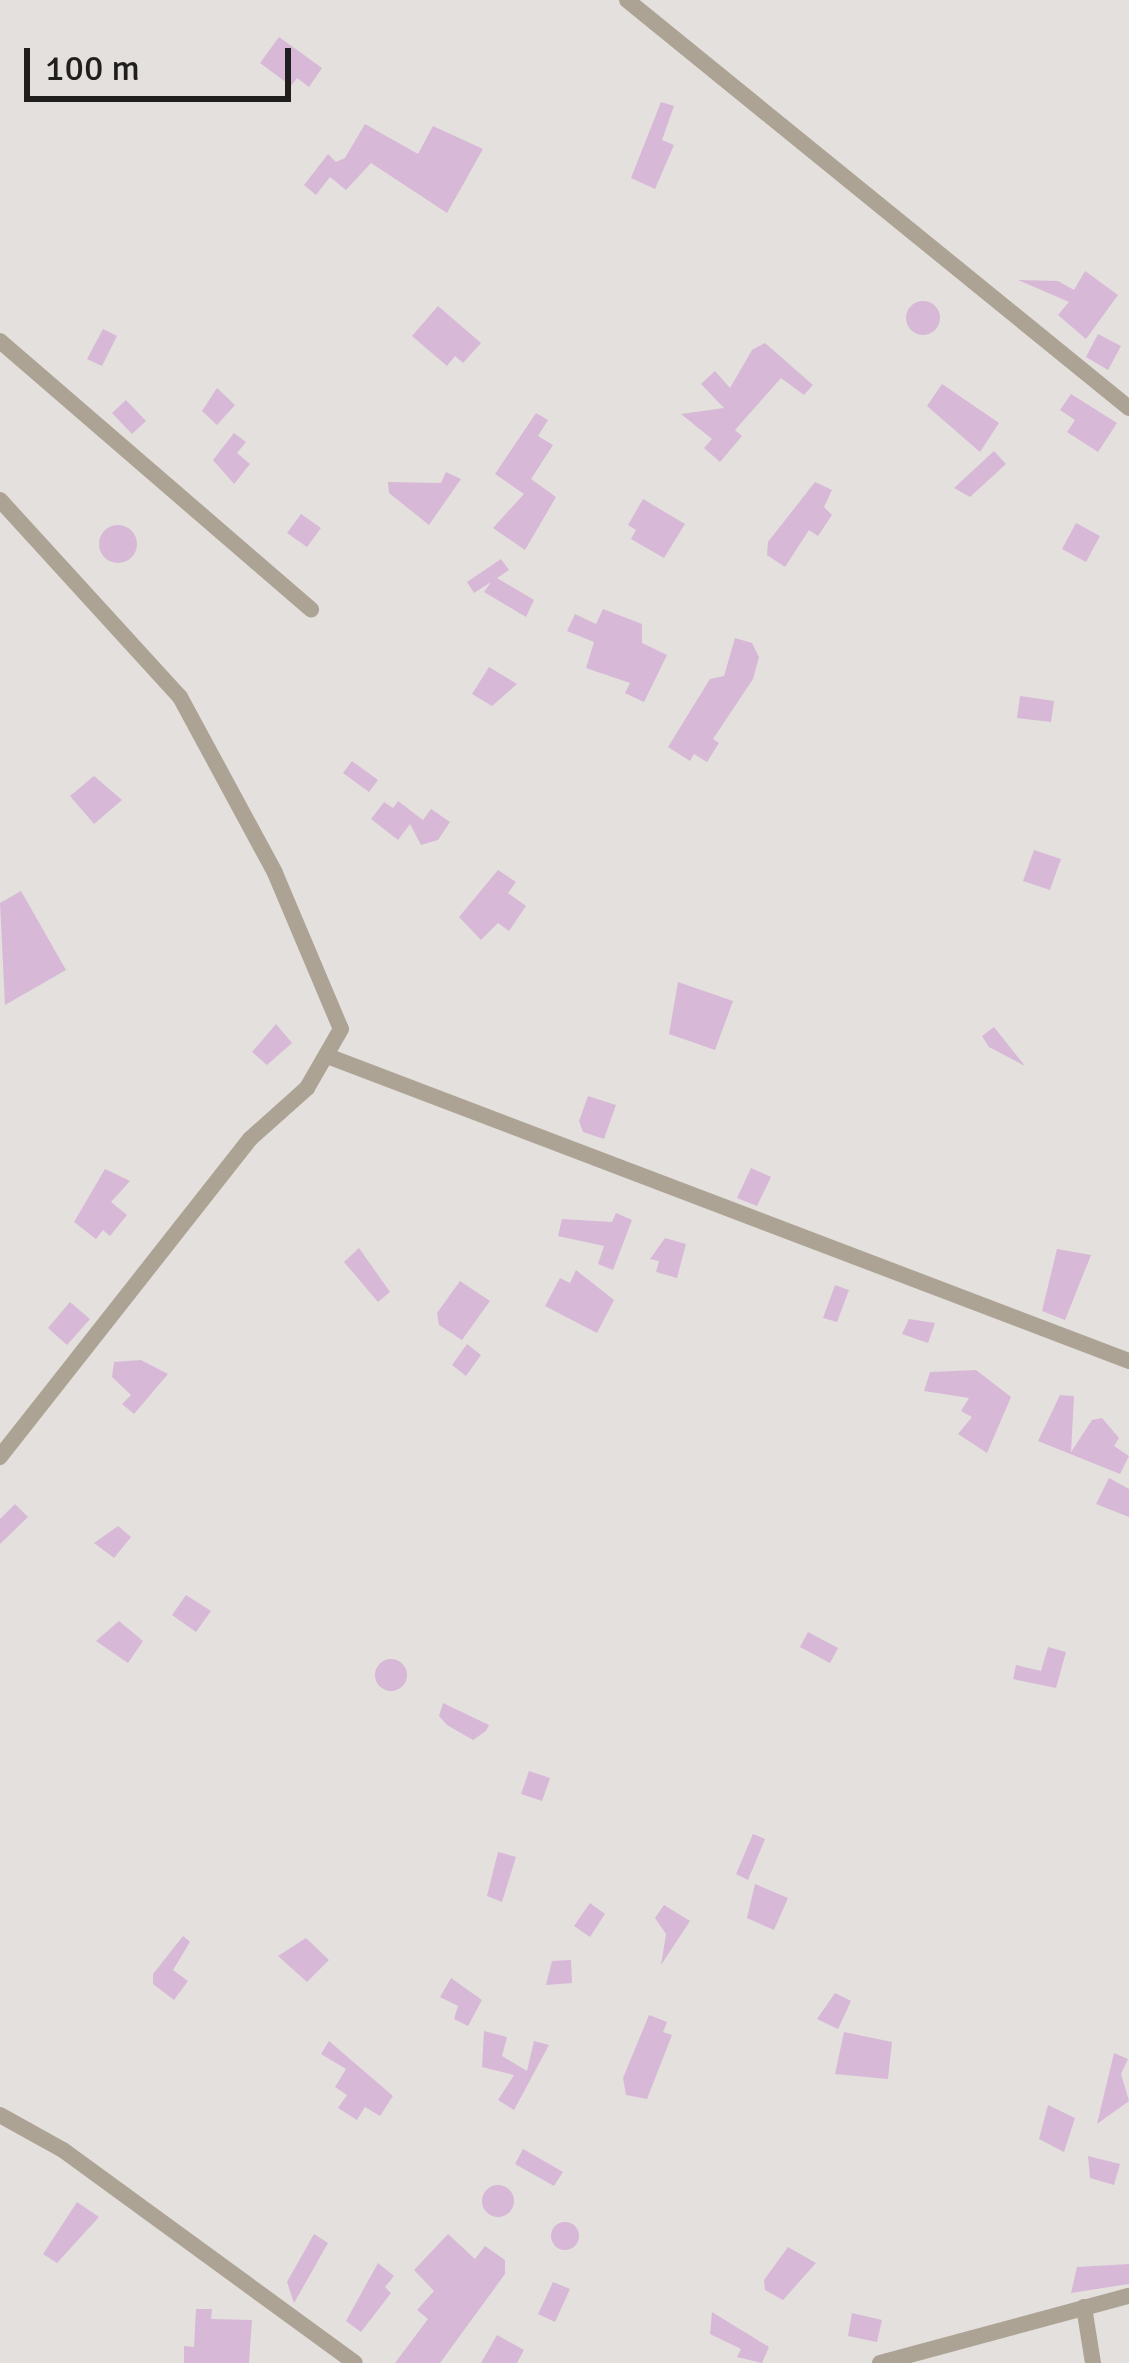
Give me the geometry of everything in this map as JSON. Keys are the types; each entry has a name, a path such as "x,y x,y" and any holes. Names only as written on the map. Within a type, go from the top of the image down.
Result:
{"street":[{"path":"627,0 1129,408"},
{"path":"0,340 311,609"},
{"path":"0,500 180,697 275,873 341,1029 330,1057 250,1139 0,1456"},
{"path":"330,1057 1129,1361"},
{"path":"0,2115 63,2150 355,2363"},
{"path":"880,2363 1129,2296"},
{"path":"1084,2307 1093,2363"}],"building":[{"path":"279,37 322,68 309,87 297,78 291,86 260,63"},
{"path":"661,102 674,106 662,140 674,145 655,189 631,178"},
{"path":"365,124 418,154 433,126 483,149 447,213 371,163 346,190 330,177 316,195 304,185 328,154 336,162 345,158"},
{"path":"1085,271 1118,295 1086,339 1058,315 1069,302 1018,280 1058,281 1074,290"},
{"path":"923,301 935,306 940,318 935,330 923,335 911,330 906,318 911,306"},
{"path":"438,306 481,343 463,363 455,356 447,366 412,336"},
{"path":"103,329 117,336 102,366 87,359"},
{"path":"1098,334 1121,346 1108,370 1086,357"},
{"path":"765,343 813,385 804,395 781,378 735,430 742,436 720,462 704,448 712,439 681,414 724,408 701,384 715,371 730,388 752,350"},
{"path":"942,384 999,423 980,452 927,406"},
{"path":"217,388 235,405 217,425 202,411"},
{"path":"1071,394 1117,423 1098,452 1067,432 1075,420 1060,410"},
{"path":"126,400 146,421 132,434 112,413"},
{"path":"536,413 548,420 538,436 553,445 531,479 556,497 525,550 493,528 524,494 495,474"},
{"path":"234,433 246,442 237,453 250,464 234,484 213,460"},
{"path":"994,451 1006,464 970,497 954,488"},
{"path":"446,472 461,479 429,525 389,493 388,482 441,483"},
{"path":"815,482 832,490 824,507 832,515 818,536 809,530 785,567 767,555 768,542"},
{"path":"643,499 685,524 664,558 631,539 636,530 628,525"},
{"path":"301,514 321,528 307,547 287,533"},
{"path":"1076,523 1100,536 1086,562 1062,549"},
{"path":"118,525 131,531 137,544 131,557 118,563 105,557 99,544 105,531"},
{"path":"501,559 509,570 497,578 534,600 526,617 484,592 491,582 474,593 467,582"},
{"path":"603,609 642,624 642,643 667,655 644,702 625,693 630,683 586,668 594,642 567,631 575,614 596,624"},
{"path":"735,638 752,643 759,657 753,679 713,739 719,743 707,762 694,754 690,761 668,747 710,679 724,676"},
{"path":"489,667 517,684 492,706 472,694"},
{"path":"1020,696 1054,701 1051,722 1017,718"},
{"path":"352,761 378,780 369,792 343,773"},
{"path":"94,776 122,800 94,824 70,796"},
{"path":"398,801 423,820 431,809 450,822 438,840 421,845 410,824 398,840 371,819 384,802 393,808"},
{"path":"1034,850 1061,859 1050,890 1023,881"},
{"path":"498,870 516,882 508,893 526,906 509,931 498,923 481,940 459,917"},
{"path":"21,891 66,970 5,1005 0,903"},
{"path":"678,982 733,1001 715,1050 669,1034"},
{"path":"276,1024 292,1043 267,1065 252,1052"},
{"path":"994,1027 1025,1066 989,1047 982,1036"},
{"path":"588,1096 616,1105 604,1139 583,1132 579,1121"},
{"path":"751,1168 771,1177 757,1206 737,1198"},
{"path":"105,1169 130,1181 111,1202 127,1215 110,1236 103,1230 96,1239 74,1222"},
{"path":"616,1213 632,1220 613,1270 598,1264 604,1246 558,1236 562,1219 612,1222"},
{"path":"665,1238 686,1244 677,1278 656,1272 659,1261 650,1259"},
{"path":"359,1248 390,1292 378,1302 344,1262"},
{"path":"1057,1249 1091,1255 1065,1320 1042,1311"},
{"path":"576,1270 614,1300 597,1333 545,1306 560,1278 570,1283"},
{"path":"460,1281 490,1301 462,1340 439,1325 437,1313"},
{"path":"835,1285 849,1290 837,1322 823,1318"},
{"path":"70,1302 90,1319 67,1345 48,1328"},
{"path":"909,1319 935,1323 928,1343 902,1334"},
{"path":"467,1344 481,1355 466,1376 452,1365"},
{"path":"141,1360 168,1374 134,1414 122,1404 131,1395 112,1377 114,1362"},
{"path":"976,1370 1011,1397 987,1453 958,1434 972,1417 961,1411 969,1398 924,1391 930,1372"},
{"path":"1060,1395 1074,1396 1071,1452 1092,1420 1102,1418 1119,1438 1114,1446 1129,1456 1120,1474 1038,1441"},
{"path":"1109,1478 1129,1489 1129,1517 1096,1504"},
{"path":"15,1504 28,1517 0,1544 0,1519"},
{"path":"118,1526 131,1537 114,1558 94,1543"},
{"path":"186,1595 211,1611 196,1632 172,1615"},
{"path":"119,1621 143,1641 128,1663 96,1641"},
{"path":"808,1632 838,1648 830,1663 800,1647"},
{"path":"1048,1647 1066,1652 1056,1688 1013,1679 1016,1665 1041,1671"},
{"path":"391,1659 402,1664 407,1675 402,1686 391,1691 380,1686 375,1675 380,1664"},
{"path":"443,1703 489,1725 486,1731 473,1740 447,1725 439,1716"},
{"path":"529,1771 550,1778 542,1801 521,1794"},
{"path":"753,1834 765,1839 748,1880 736,1874"},
{"path":"498,1852 516,1857 502,1902 487,1896"},
{"path":"755,1884 788,1898 774,1930 747,1918"},
{"path":"590,1903 605,1914 590,1937 574,1926"},
{"path":"664,1905 690,1921 661,1965 666,1934 655,1918"},
{"path":"183,1936 190,1942 173,1970 188,1981 174,2000 153,1984 153,1974"},
{"path":"306,1938 329,1960 307,1982 278,1956"},
{"path":"571,1960 572,1983 546,1985 552,1961"},
{"path":"451,1978 482,2000 468,2026 454,2019 458,2006 440,1997"},
{"path":"835,1993 851,2001 838,2029 817,2019"},
{"path":"649,2015 667,2022 663,2032 672,2035 647,2099 626,2095 623,2078"},
{"path":"484,2031 507,2037 502,2056 527,2071 534,2041 549,2045 514,2110 498,2100 514,2075 482,2067"},
{"path":"844,2032 892,2042 888,2079 835,2074"},
{"path":"329,2041 393,2096 380,2116 365,2107 357,2120 338,2108 347,2095 335,2087 346,2069 321,2054"},
{"path":"1114,2053 1128,2059 1121,2074 1129,2101 1097,2124"},
{"path":"1048,2105 1075,2118 1064,2152 1039,2139"},
{"path":"523,2149 563,2172 554,2186 515,2164"},
{"path":"1088,2156 1120,2164 1114,2185 1090,2178"},
{"path":"498,2185 509,2190 514,2201 509,2212 498,2217 487,2212 482,2201 487,2190"},
{"path":"77,2202 99,2217 57,2263 43,2254"},
{"path":"565,2222 575,2226 579,2236 575,2246 565,2250 555,2246 551,2236 555,2226"},
{"path":"314,2234 328,2243 294,2303 287,2282"},
{"path":"448,2234 475,2259 485,2246 505,2260 505,2274 440,2363 395,2363 428,2319 417,2310 434,2291 414,2270"},
{"path":"788,2247 816,2263 783,2300 765,2290 764,2280"},
{"path":"378,2263 394,2276 385,2287 391,2293 361,2332 346,2321"},
{"path":"1129,2264 1129,2284 1071,2293 1077,2267"},
{"path":"553,2282 570,2289 555,2322 538,2314"},
{"path":"196,2309 212,2309 211,2319 252,2320 249,2363 184,2363 184,2346 194,2347"},
{"path":"712,2312 769,2347 762,2363 737,2357 741,2349 710,2334"},
{"path":"852,2313 882,2320 877,2342 848,2336"},
{"path":"497,2335 524,2350 517,2363 481,2363"}]}
